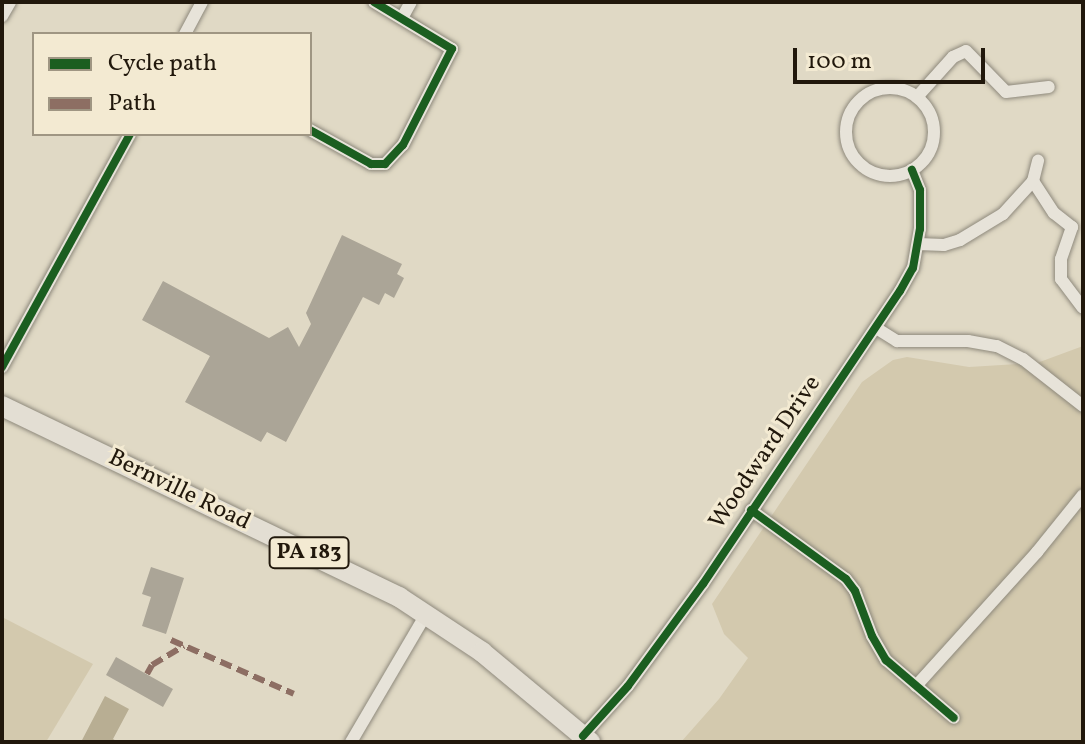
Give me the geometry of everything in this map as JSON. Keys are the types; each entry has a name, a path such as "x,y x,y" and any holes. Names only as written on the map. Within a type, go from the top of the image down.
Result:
{"main road":[{"name":"Bernville Road","path":"2,406 399,597 482,652 587,739"}],"street":[{"path":"2,16 10,2"},
{"path":"186,32 202,2"},
{"path":"312,131 371,164 385,164 393,159 452,49 374,2"},
{"path":"402,18 411,2"},
{"path":"917,97 953,57 966,51 1006,92 1049,87"},
{"path":"893,88 917,97 928,110 934,126 932,143 925,158 912,170 895,175 870,170 851,154 846,137 847,120 855,105 868,94 893,88"},
{"path":"2,367 129,136"},
{"path":"918,244 944,245 960,240 1003,214 1033,181 1038,161"},
{"name":"Woodward Drive","path":"587,739 703,584 913,268 918,244 920,190 912,170"},
{"path":"1033,181 1054,213 1072,227 1061,259 1061,279 1083,308"},
{"path":"876,328 897,341 968,341 997,346 1023,359 1083,406"},
{"path":"916,686 1037,552 1083,495"},
{"path":"751,510 846,579 855,591 872,636 886,660 954,718"},
{"path":"351,742 426,614"}],"shaded area":[{"path":"1083,346 1083,742 681,742 719,699 748,658 724,634 712,604 862,382 893,360 907,357 969,367 1037,363"},
{"path":"2,617 93,664 46,742 2,742"},
{"path":"105,696 129,709 113,739 118,742 81,742"}],"building":[{"path":"342,235 402,264 397,274 404,278 394,298 385,293 379,305 363,297 286,442 267,432 261,442 185,402 210,356 142,320 163,281 269,338 288,327 299,347 311,324 306,313"},
{"path":"151,567 184,578 166,634 142,626 151,597 142,594"},
{"path":"116,657 173,689 163,707 106,675"}],"marked path":[{"path":"171,640 294,694"},
{"path":"147,674 152,665 184,646"}],"cycle path":[{"path":"312,131 371,164 385,164 403,145 452,49 374,2"},
{"path":"2,367 129,136"},
{"path":"583,736 628,686 703,584 900,291 913,268 920,229 920,190 912,170"},
{"path":"751,510 846,579 855,591 872,636 886,660 954,718"}]}
